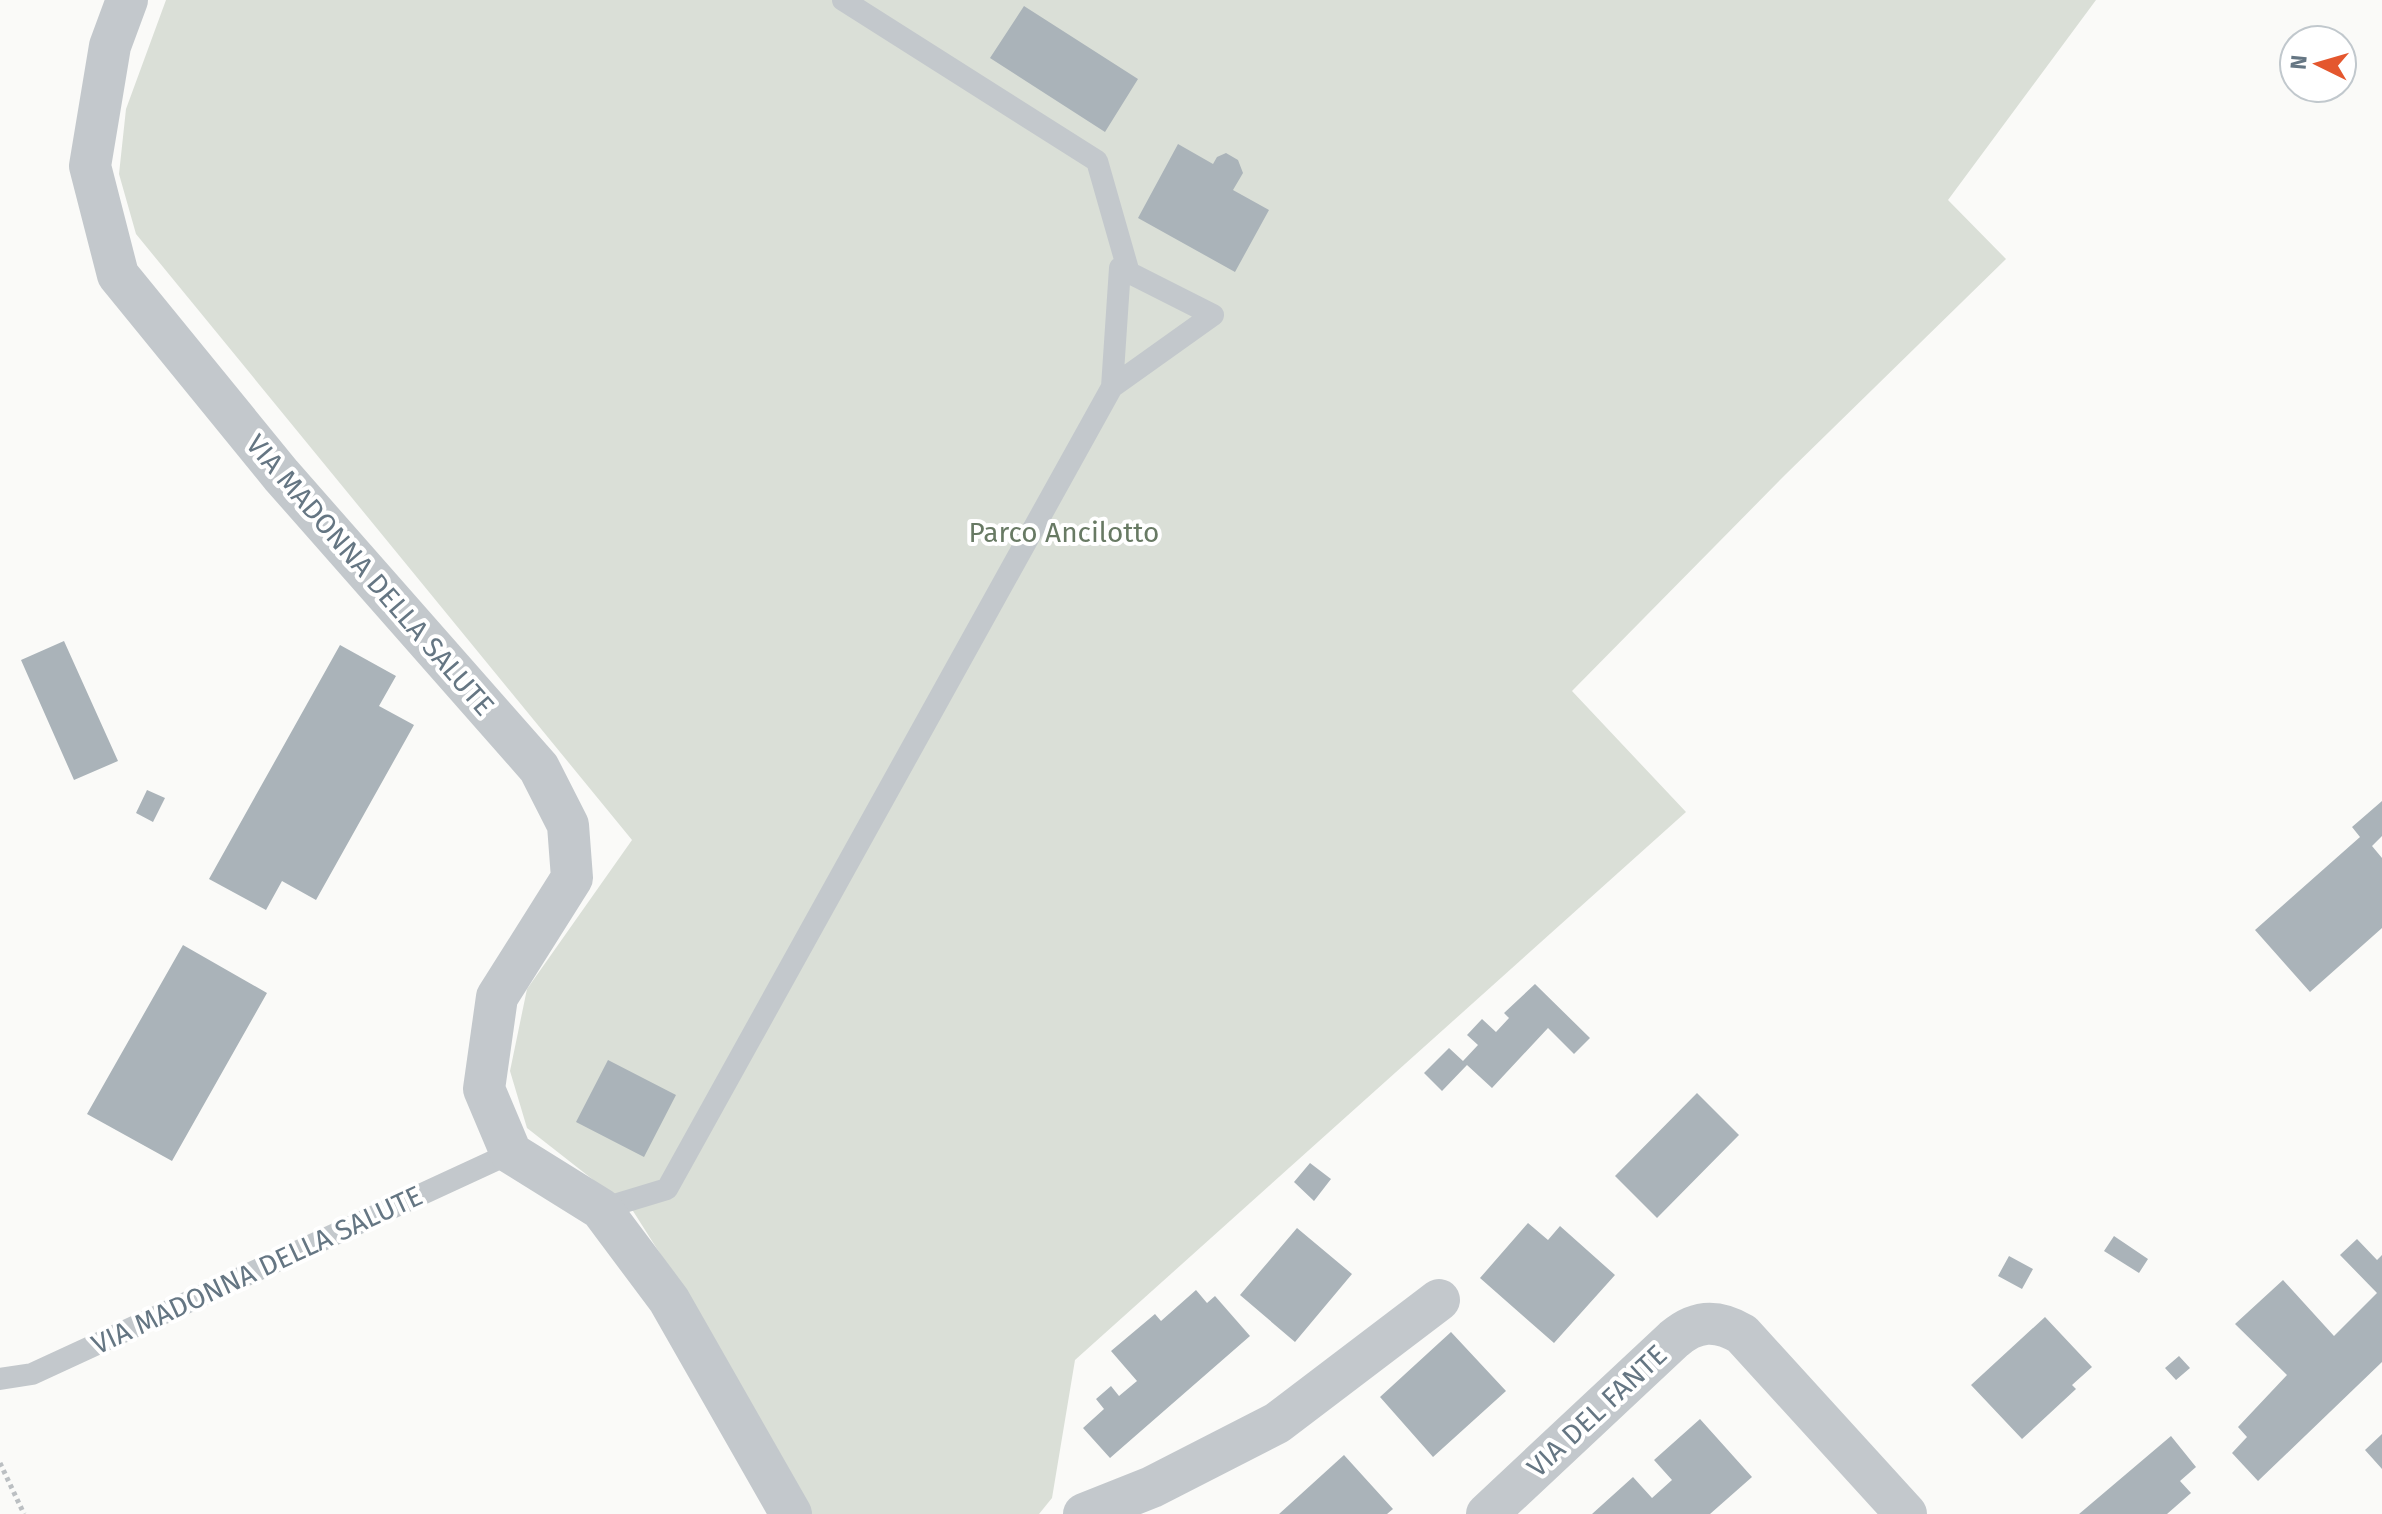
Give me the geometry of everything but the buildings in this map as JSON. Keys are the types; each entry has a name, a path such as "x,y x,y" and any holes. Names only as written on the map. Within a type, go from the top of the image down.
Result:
{"street":[{"name":"VIA MADONNA DELLA SALUTE","path":"127,0 110,46 90,166 118,275 281,475 539,768 568,825 572,878 497,997 484,1089 511,1153"},
{"path":"511,1153 601,1209 669,1300 791,1514"},
{"path":"1084,1514 1152,1487 1277,1423 1439,1300"},
{"name":"VIA DEL FANTE","path":"1487,1514 1684,1330 1698,1323 1728,1326 1742,1334 1906,1514"}],"lane":[{"path":"843,0 1097,161 1129,273"},
{"path":"601,1209 667,1189 1112,387 1120,268 1213,315 1112,387"},
{"name":"VIA MADONNA DELLA SALUTE","path":"0,1379 32,1374 511,1153"}],"path":[{"path":"0,1463 24,1514"}],"green space":[{"name":"Parco Ancilotto","path":"166,0 2096,0 1948,200 2006,259 1786,474 1572,691 1686,812 1075,1360 1052,1498 1039,1514 810,1514 633,1211 527,1128 510,1071 527,989 632,840 136,234 119,174 126,109"}]}
